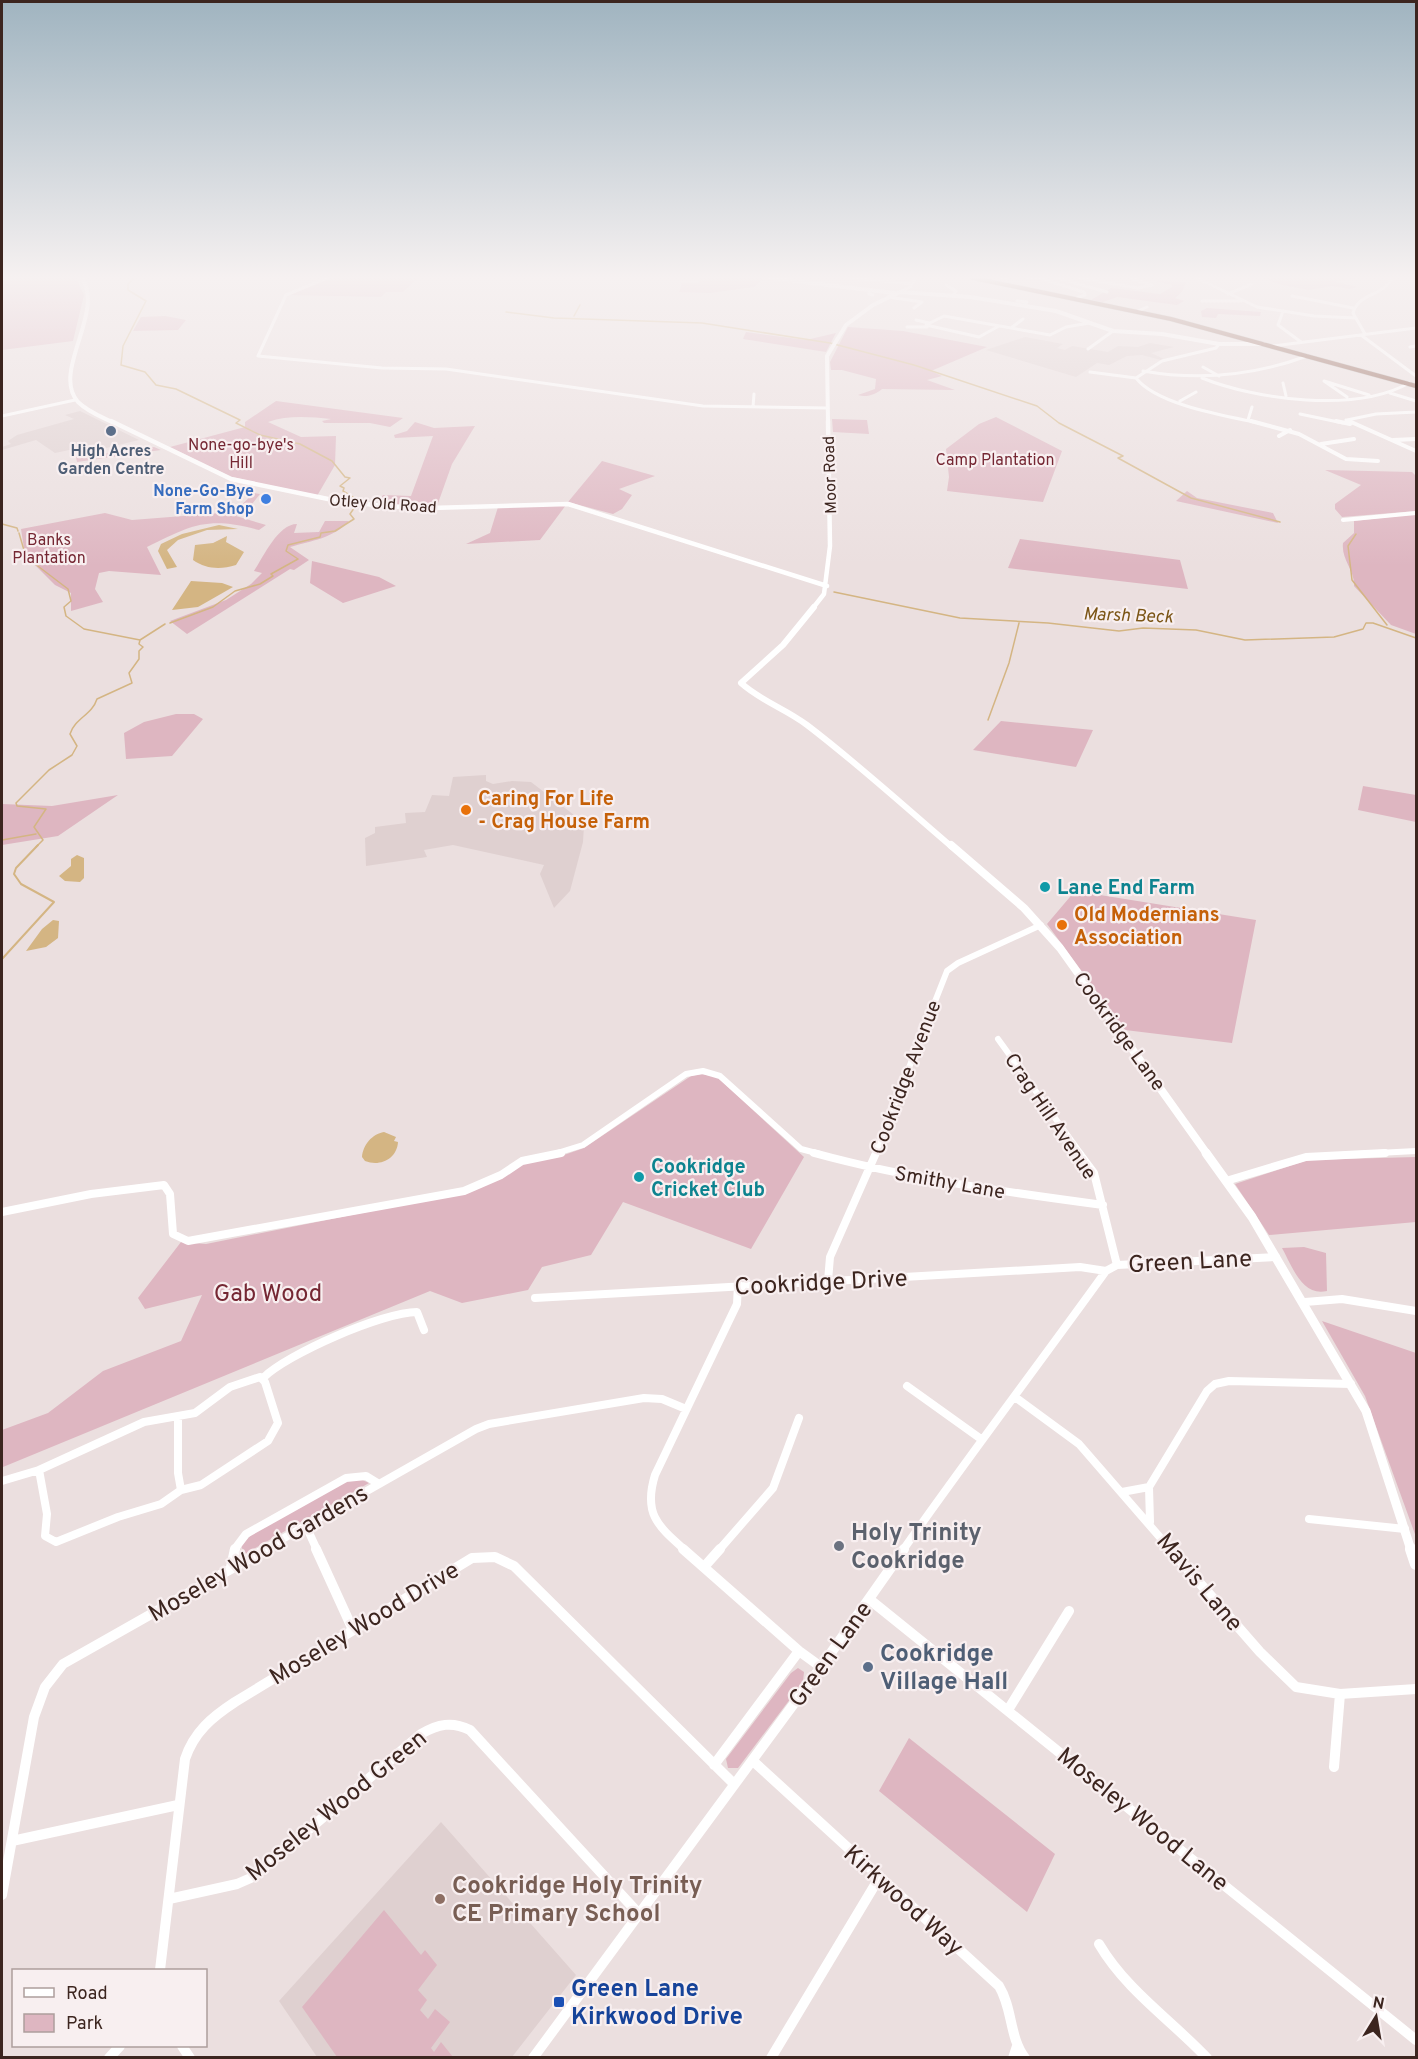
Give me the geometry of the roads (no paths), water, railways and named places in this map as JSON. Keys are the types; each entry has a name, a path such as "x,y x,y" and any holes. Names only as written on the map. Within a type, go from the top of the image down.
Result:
{"highway":[{"path":"1375,374 1416,386"}],"street":[{"path":"2,416 75,400 70,389 72,374"},
{"path":"481,374 703,406 827,408"},
{"name":"Moor Road","path":"827,374 830,518 827,586"},
{"path":"1106,374 1136,378 1142,387 1180,401 1290,430 1321,444 1345,460 1378,461"},
{"path":"1136,378 1140,374"},
{"path":"1159,374 1179,378 1203,378 1242,374"},
{"path":"1215,374 1220,377"},
{"path":"1203,378 1226,387 1287,396 1348,398 1373,397 1390,393 1409,383"},
{"path":"1348,398 1324,381 1373,397"},
{"path":"1282,384 1287,396"},
{"path":"1180,401 1197,392"},
{"path":"1390,393 1416,401"},
{"path":"753,407 754,394"},
{"name":"Otley Old Road","path":"75,400 86,409 231,479 357,504 431,508 568,504 827,586"},
{"path":"1248,420 1252,407"},
{"path":"1416,412 1376,414 1346,420 1416,451"},
{"path":"1300,414 1360,426"},
{"path":"1279,436 1290,430"},
{"path":"1321,444 1354,439"},
{"path":"1393,440 1416,439"},
{"path":"1342,520 1416,513"},
{"name":"Cookridge Lane","path":"827,586 825,594 783,645 741,683 753,694 795,716 832,744 984,872 1041,925 1120,1030 1227,1181 1305,1302 1366,1411 1416,1564"},
{"name":"Cookridge Avenue","path":"828,1281 830,1257 870,1168 947,971 1041,925"},
{"name":"Crag Hill Avenue","path":"998,1039 1094,1173 1117,1265"},
{"name":"Smithy Lane","path":"2,1212 91,1194 164,1185 170,1194 172,1234 175,1238 188,1241 227,1236 464,1191 501,1175 522,1161 569,1151 583,1145 686,1074 703,1071 720,1076 801,1149 870,1168 975,1188 1103,1205"},
{"path":"1227,1181 1306,1157 1416,1151"},
{"name":"Green Lane","path":"533,2058 753,1761 981,1439 1015,1398 1106,1271 1117,1265 1277,1257"},
{"name":"Cookridge Drive","path":"535,1298 1080,1267 1106,1271"},
{"path":"738,1286 737,1304 655,1475 650,1488 649,1508 660,1528 799,1652 821,1667"},
{"path":"1305,1302 1342,1299 1416,1311"},
{"path":"2,1481 39,1470 144,1422 178,1418 201,1409 230,1386 252,1378 262,1378 279,1365 391,1315 411,1310 417,1312 424,1330"},
{"path":"39,1470 47,1514 45,1536 50,1541 77,1535 118,1517 157,1506 181,1490 201,1485 271,1439 278,1423 262,1378"},
{"path":"1151,1524 1149,1487 1207,1391 1215,1384 1229,1381 1351,1384"},
{"path":"907,1386 981,1439"},
{"name":"Moseley Wood Gardens","path":"2,1895 34,1717 45,1687 54,1673 72,1657 489,1424 644,1398 662,1399 686,1409"},
{"name":"Mavis Lane","path":"1015,1398 1079,1444 1260,1652 1296,1687 1340,1694 1416,1689"},
{"path":"178,1418 178,1473 181,1490"},
{"path":"704,1567 773,1488 799,1418"},
{"path":"231,1567 234,1550 246,1534 346,1478 366,1476 379,1484"},
{"path":"1122,1492 1149,1487"},
{"path":"1309,1519 1405,1529"},
{"path":"306,1526 353,1630"},
{"name":"Moseley Wood Drive","path":"160,1969 178,1805 188,1745 202,1725 462,1562 483,1556 514,1566 734,1784"},
{"name":"Moseley Wood Lane","path":"869,1599 1416,2040"},
{"path":"1008,1710 1069,1611"},
{"name":"Green Lane","path":"714,1765 799,1652"},
{"path":"1334,1767 1340,1694"},
{"name":"Moseley Wood Green","path":"169,1899 237,1884 253,1877 421,1734 442,1724 453,1723 470,1730 639,1914"},
{"name":"Kirkwood Way","path":"753,1761 999,1986 1011,2009 1017,2046 1025,2058"},
{"path":"12,1841 178,1805"},
{"path":"771,2058 879,1878"},
{"path":"1099,1944 1121,1977 1165,2015 1207,2058"},
{"path":"1013,2058 1017,2046"}],"waterway":[{"path":"147,374 156,385 176,389 240,420 236,423 260,435 300,444 332,461 345,477 350,478 340,486 344,488 343,491 359,501 350,514 354,519 335,531 321,533 320,537 288,545 286,551 298,559 271,574 273,576 260,584 235,591 213,607 170,623"},
{"path":"941,374 1037,406 1059,423 1123,456 1118,458 1191,498 1280,522"},
{"path":"2,524 17,528 18,531"},
{"path":"19,533 26,557 68,589 71,601 64,607 66,616 84,629 140,640"},
{"path":"1356,534 1348,546 1352,580 1387,625"},
{"name":"Marsh Beck","path":"834,592 960,618 1048,623 1119,631 1143,628 1196,630 1245,640 1334,637 1363,629 1366,623 1373,623 1416,638"},
{"path":"988,720 1009,663 1019,623"},
{"path":"140,640 165,624"},
{"path":"38,845 43,840 34,827 46,809 17,806 16,803 49,770 72,755 77,746 70,734 72,729 97,699 132,683 129,673 139,659 139,651 143,647 139,644 140,640"},
{"path":"2,840 36,834"},
{"path":"2,959 54,902 21,884 14,874 16,868 38,845"}],"place":[{"name":"High Acres Garden Centre","path":"111,431"},
{"name":"None-Go-Bye Farm Shop","path":"266,499"},
{"name":"Caring For Life - Crag House Farm","path":"466,810"},
{"name":"Lane End Farm","path":"1045,887"},
{"name":"Old Modernians Association","path":"1062,925"},
{"name":"Cookridge Cricket Club","path":"639,1177"},
{"name":"Holy Trinity Cookridge","path":"839,1546"},
{"name":"Cookridge Village Hall","path":"868,1667"},
{"name":"Cookridge Holy Trinity CE Primary School","path":"440,1899"},
{"name":"Green Lane Kirkwood Drive","path":"559,2002"}],"park label":[{"name":"None-go-bye's Hill","path":"241,453"},
{"name":"Camp Plantation","path":"995,459"},
{"name":"Banks Plantation","path":"49,548"},
{"name":"Gab Wood","path":"268,1293"}]}
